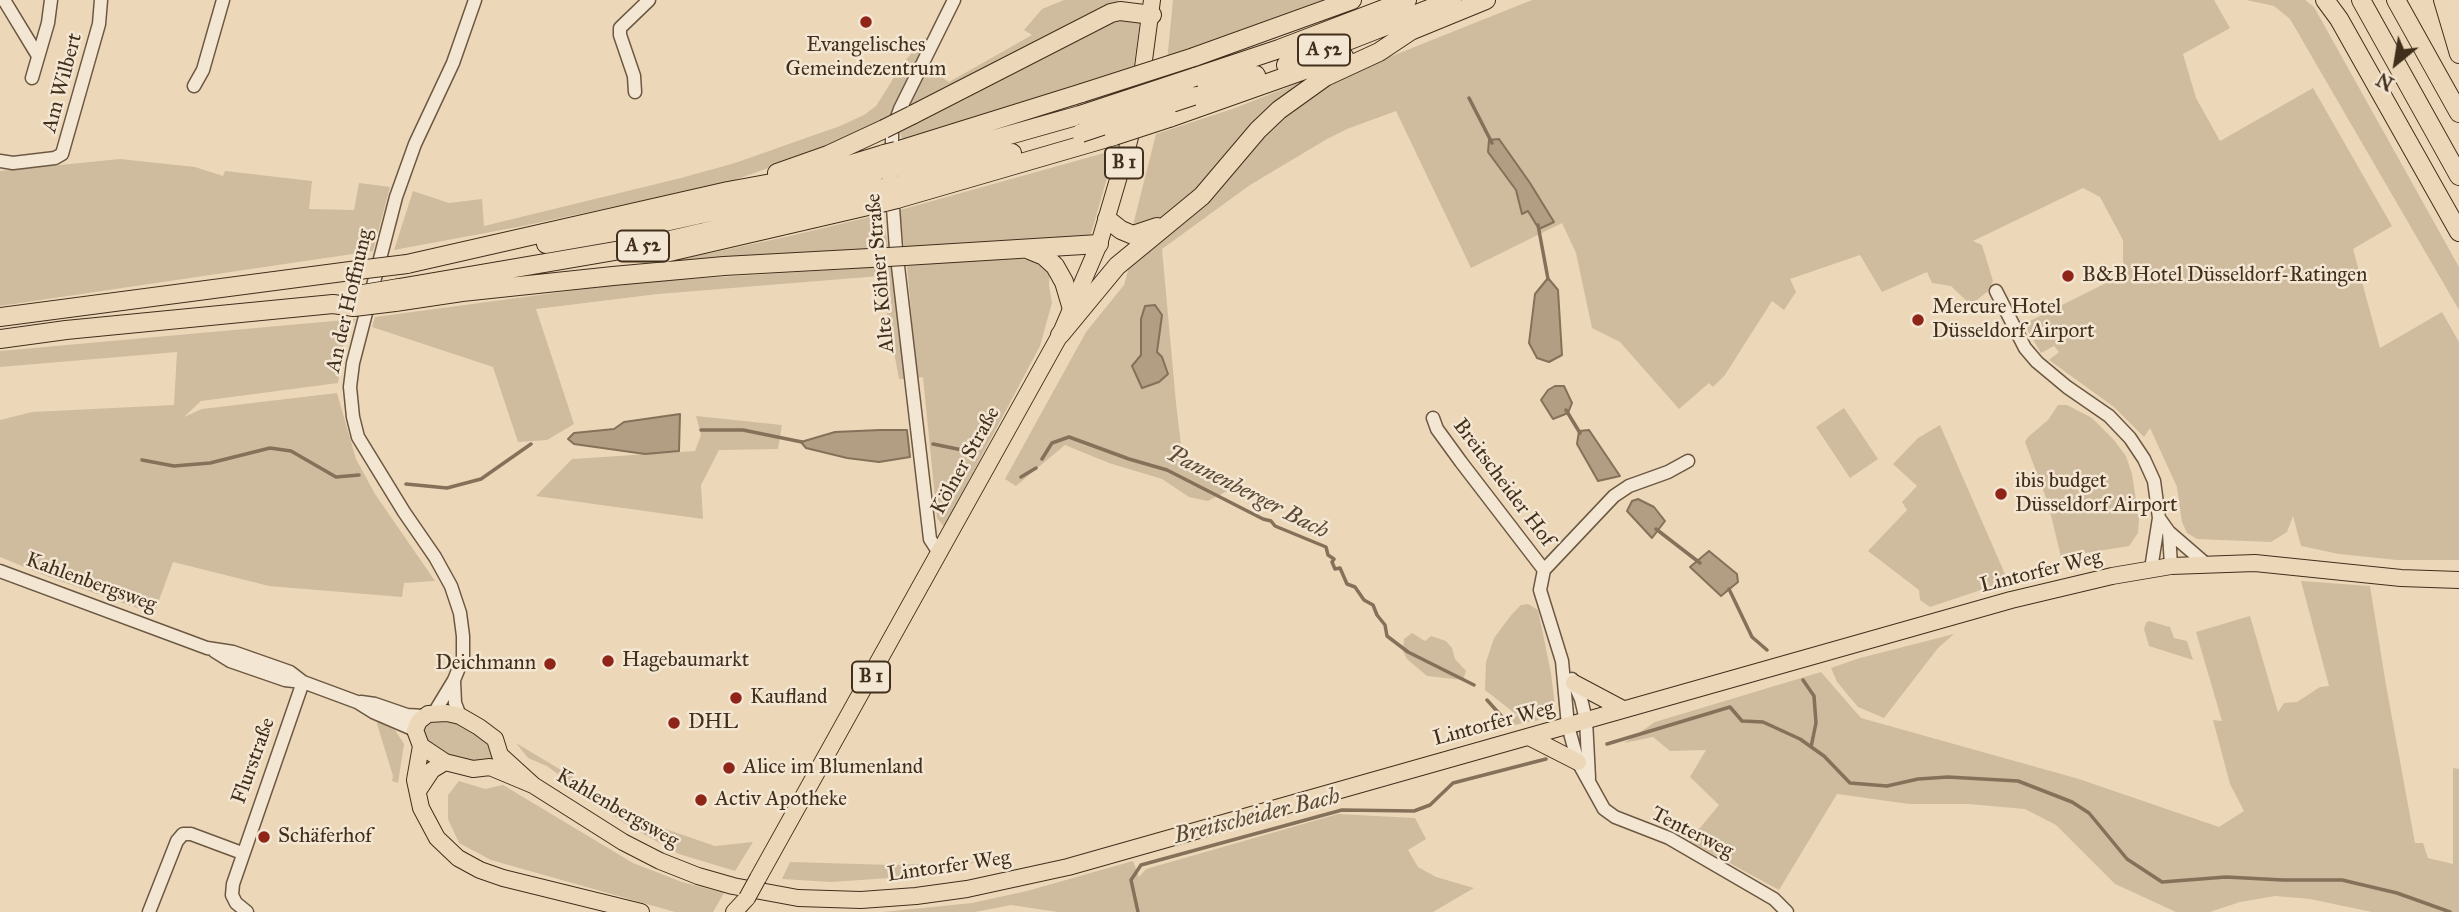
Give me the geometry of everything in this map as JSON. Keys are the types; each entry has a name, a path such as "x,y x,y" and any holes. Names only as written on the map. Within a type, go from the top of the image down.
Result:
{"highway":[{"path":"462,292 712,243 890,177 1082,93 1194,57 1352,0"},
{"name":"A 52","path":"1080,124 1195,77 1279,49 1407,0"},
{"name":"A 52","path":"0,339 397,295 644,246 803,209 890,177 1080,124 1194,96 1284,66 1452,0"},
{"path":"407,264 728,191 815,175 890,177 1114,136 1412,30 1486,0"},
{"path":"2325,0 2339,19 2459,232"},
{"path":"2361,0 2459,176"},
{"path":"2396,0 2459,113"},
{"path":"2443,0 2459,54"},
{"path":"2457,0 2459,17"},
{"path":"728,191 828,155 884,129 1124,5 1152,7"},
{"path":"1060,335 1117,266 1202,196 1258,130 1289,102 1325,77 1379,52 1412,30"},
{"name":"A 52","path":"0,317 407,264 638,228 797,193 890,177"},
{"path":"1107,219 1133,235 1171,221"},
{"path":"397,295 462,292 724,266 1099,244"},
{"path":"1027,249 1044,256 1055,266 1072,309"}],"main road":[{"name":"Kölner Straße","path":"740,907 939,553 1072,309 1099,244 1138,106 1152,7"},
{"name":"Lintorfer Weg","path":"853,906 967,889 1068,867 2075,584 2151,569 2206,564 2275,565 2402,578 2459,580"},
{"path":"1574,683 1623,709"},
{"name":"Kahlenbergsweg","path":"424,720 460,716 486,731 495,739 495,761"},
{"path":"424,720 415,780 421,808 437,838 458,858 481,870 641,912"},
{"path":"1530,737 1578,762"},
{"name":"Kahlenbergsweg","path":"421,746 445,762 473,769 495,761"},
{"name":"Kahlenbergsweg","path":"495,761 623,842 660,861 733,886 853,906"},
{"path":"418,791 438,765 445,762"},
{"path":"798,898 817,912"}],"street":[{"path":"4,0 38,56"},
{"path":"32,78 51,0"},
{"name":"Am Wilbert","path":"0,161 13,163 55,158 62,153 99,24 101,0"},
{"path":"194,86 203,70 223,0"},
{"name":"An der Hoffnung","path":"424,720 454,680 463,658 460,613 451,586 435,557 358,438 350,387 356,350 396,197 415,144 461,44 475,0"},
{"path":"635,92 634,75 620,28 649,0"},
{"name":"Alte Kölner Straße","path":"939,553 930,539 896,249 892,213 891,143 892,131 901,109 954,0"},
{"path":"1996,291 2025,348 2037,362 2109,416 2130,438 2144,459 2154,481 2159,518 2151,569"},
{"name":"Breitscheider Hof","path":"1433,418 1437,429 1461,462 1544,570"},
{"name":"Breitscheider Hof","path":"1586,720 1581,699 1562,661 1540,590 1544,570 1614,496 1629,486 1668,472 1688,461"},
{"path":"2159,518 2169,532 2206,564"},
{"path":"2169,532 2171,566"},
{"name":"Kahlenbergsweg","path":"0,571 207,648 230,661 285,680 303,682 357,702 373,712 424,720"},
{"name":"Breitscheider Hof","path":"1562,661 1568,726"},
{"name":"An der Hoffnung","path":"454,680 455,703 460,716"},
{"name":"Flurstraße","path":"247,912 236,903 232,895 233,884 303,682"},
{"name":"Tenterweg","path":"1586,720 1590,781"},
{"name":"Tenterweg","path":"1568,726 1578,762 1599,803 1609,814 1669,838 1774,899 1787,912"},
{"path":"149,912 177,841 183,834 191,834 242,853"}],"shaded area":[{"path":"1064,0 1119,0 908,109 925,73 932,71 949,82 1032,35 1024,30 1042,9"},
{"path":"1173,0 1334,0 1167,61"},
{"path":"1532,0 2214,0 2230,28 2183,54 2196,98 2220,141 2313,88 2392,226 2353,249 2380,348 2442,312 2459,342 2459,560 2397,560 2339,554 2301,546 2293,516 2287,532 2271,542 2197,539 2187,533 2182,522 2177,487 2150,428 2144,437 2114,407 2049,360 2059,352 2054,346 2041,353 2024,324 2128,272 2123,262 2123,240 2100,197 2083,188 1973,241 1982,245 1993,281 1988,291 1971,305 1951,286 1932,283 1927,272 1882,292 1860,255 1790,279 1796,292 1784,310 1772,301 1725,375 1713,387 1709,383 1679,409 1620,342 1592,328 1576,253 1562,223 1471,268 1396,111 1327,139 1250,185 1162,249 1176,403 1181,445 1187,467 1231,489 1208,501 1189,497 1162,479 1109,463 1065,445 1016,486 1005,479 1086,332 1124,285 1131,260 1298,102 1347,74"},
{"path":"2246,0 2305,0 2314,7 2459,267 2459,310 2290,19 2274,6"},
{"path":"1116,19 1140,22 1133,71 902,141 900,131"},
{"path":"926,37 928,42 891,116 830,146 729,182 523,226 394,250 413,191 449,203 482,199 484,226 735,163 840,126 876,106 903,63"},
{"path":"1301,82 1302,84 1186,203 1153,224 1132,229 1156,134 1235,108"},
{"path":"1499,139 1554,222 1539,229 1528,211 1522,214 1516,190 1488,152 1489,140"},
{"path":"1115,150 1089,241 904,248 900,210"},
{"path":"120,159 195,167 223,176 225,171 312,181 309,209 354,210 359,183 390,187 373,251 0,306 0,171"},
{"path":"882,214 889,250 649,266 790,236"},
{"path":"1011,257 1050,268 1052,303 1040,346 944,527 937,518 923,377 917,378 907,266"},
{"path":"893,266 906,379 899,379 880,276 658,294 536,309 574,424 547,440 518,442 493,367 372,327 375,317 629,283"},
{"path":"1548,278 1558,290 1562,355 1549,362 1537,358 1529,343 1535,294"},
{"path":"1155,305 1162,315 1157,352 1162,357 1168,374 1159,382 1142,388 1132,366 1141,355 1141,319 1145,306"},
{"path":"356,319 345,334 338,383 201,401 184,417 202,409 337,393 356,459 375,494 435,581 404,583 402,597 269,586 173,562 154,614 0,557 0,420 32,412 174,405 177,352 0,367 0,351"},
{"path":"1555,386 1564,386 1572,403 1568,413 1553,419 1541,400 1548,390"},
{"path":"2058,405 2067,405 2092,418 2126,456 2132,474 2139,519 2138,533 2129,546 2061,557 2048,503 2025,442 2048,420"},
{"path":"1844,408 1878,459 1850,478 1816,427"},
{"path":"680,414 679,451 645,454 574,444 568,439 574,433 614,429 624,422"},
{"path":"696,416 782,425 778,449 719,450 701,485 703,519 536,496 572,459 695,451 701,435"},
{"path":"1940,425 2008,581 1930,607 1920,600 1919,590 1868,551 1907,510 1902,502 1917,486 1893,464 1918,438"},
{"path":"907,430 910,457 879,462 847,458 806,448 801,442 835,432"},
{"path":"1589,430 1620,476 1598,481 1577,444 1579,431"},
{"path":"1638,499 1654,507 1665,521 1652,538 1627,511 1632,501"},
{"path":"1709,551 1737,574 1738,582 1721,596 1690,567"},
{"path":"2301,581 2370,586 2415,843 2423,843 2428,858 2453,864 2453,768 2459,769 2459,912 2372,912 2310,899 2275,896 2240,902 2210,912 2176,912 2115,884 2056,825 2025,809 1968,804 1909,804 1837,794 1779,890 1689,841 1719,805 1690,777 1706,750 1670,751 1653,737 1624,743 1655,722 1821,672 1861,718 2079,779 2219,827 2244,811 2230,784 2213,720 2222,721 2196,632 2250,616 2278,712 2284,703 2297,702 2320,687 2329,686"},
{"path":"1528,604 1538,610 1555,706 1539,720 1509,726 1517,715 1485,690 1486,662 1494,638 1521,605"},
{"path":"2149,621 2170,627 2174,638 2187,641 2193,660 2149,646 2144,629"},
{"path":"1412,633 1425,641 1431,636 1446,641 1452,648 1455,659 1466,671 1463,680 1427,676 1407,659 1403,651 1404,639"},
{"path":"1954,634 1938,648 1884,718 1858,707 1837,682 1831,668 1860,658"},
{"path":"447,719 470,728 491,744 495,757 492,761 483,763 458,760 427,745 422,731 432,720"},
{"path":"378,720 395,730 404,744 398,783 392,781"},
{"path":"516,743 651,824 715,846 753,842 735,871 679,854 624,823 547,766 528,758"},
{"path":"459,781 485,789 503,785 633,863 682,882 724,893 713,912 675,912 491,860 459,843 448,819 448,795"},
{"path":"1338,814 1415,818 1426,839 1408,850 1418,867 1436,877 1474,888 1433,912 1058,912 1011,905 975,912 883,912 972,903 1027,891 1133,861 1139,877 1146,869"},
{"path":"790,862 893,865 978,862 905,877 831,882 782,879"}],"waterway":[{"path":"1469,98 1492,143"},
{"path":"1538,225 1548,279"},
{"path":"1566,410 1580,433"},
{"name":"Pannenberger Bach","path":"701,430 743,430 802,442"},
{"name":"Pannenberger Bach","path":"1042,459 1052,443 1069,437 1167,470 1271,521 1275,526 1326,547 1328,555 1334,559 1332,562 1335,569 1340,568 1347,584 1355,587 1364,600 1373,605 1385,625 1387,636 1408,652 1474,685"},
{"name":"Pannenberger Bach","path":"406,484 447,488 481,479 531,444"},
{"name":"Pannenberger Bach","path":"933,444 972,452"},
{"name":"Pannenberger Bach","path":"142,460 174,466 210,463 270,448 291,451 336,477 359,475"},
{"name":"Pannenberger Bach","path":"1021,477 1036,468"},
{"path":"1656,529 1700,563"},
{"path":"1729,589 1752,637 1767,650"},
{"path":"1803,680 1814,696 1816,723 1811,747"},
{"name":"Pannenberger Bach","path":"1487,700 1504,719"},
{"name":"Breitscheider Bach","path":"1607,744 1730,707 1742,721 1763,722 1800,739 1824,756 1850,783 1887,786 1918,779 1948,777 2018,781 2072,802 2089,813 2127,859 2162,882 2226,877 2342,880 2397,893 2450,912"},
{"name":"Breitscheider Bach","path":"1138,912 1131,880 1141,865 1342,810 1414,811 1430,805 1453,783 1546,759"}],"place":[{"name":"Evangelisches Gemeindezentrum","path":"866,22"},
{"name":"B&B Hotel Düsseldorf-Ratingen","path":"2068,276"},
{"name":"Mercure Hotel Düsseldorf Airport","path":"1918,320"},
{"name":"ibis budget Düsseldorf Airport","path":"2001,494"},
{"name":"Hagebaumarkt","path":"608,661"},
{"name":"Deichmann","path":"550,664"},
{"name":"Kaufland","path":"736,698"},
{"name":"DHL","path":"674,723"},
{"name":"Alice im Blumenland","path":"729,768"},
{"name":"Activ Apotheke","path":"701,800"},
{"name":"Schäferhof","path":"264,837"}]}
